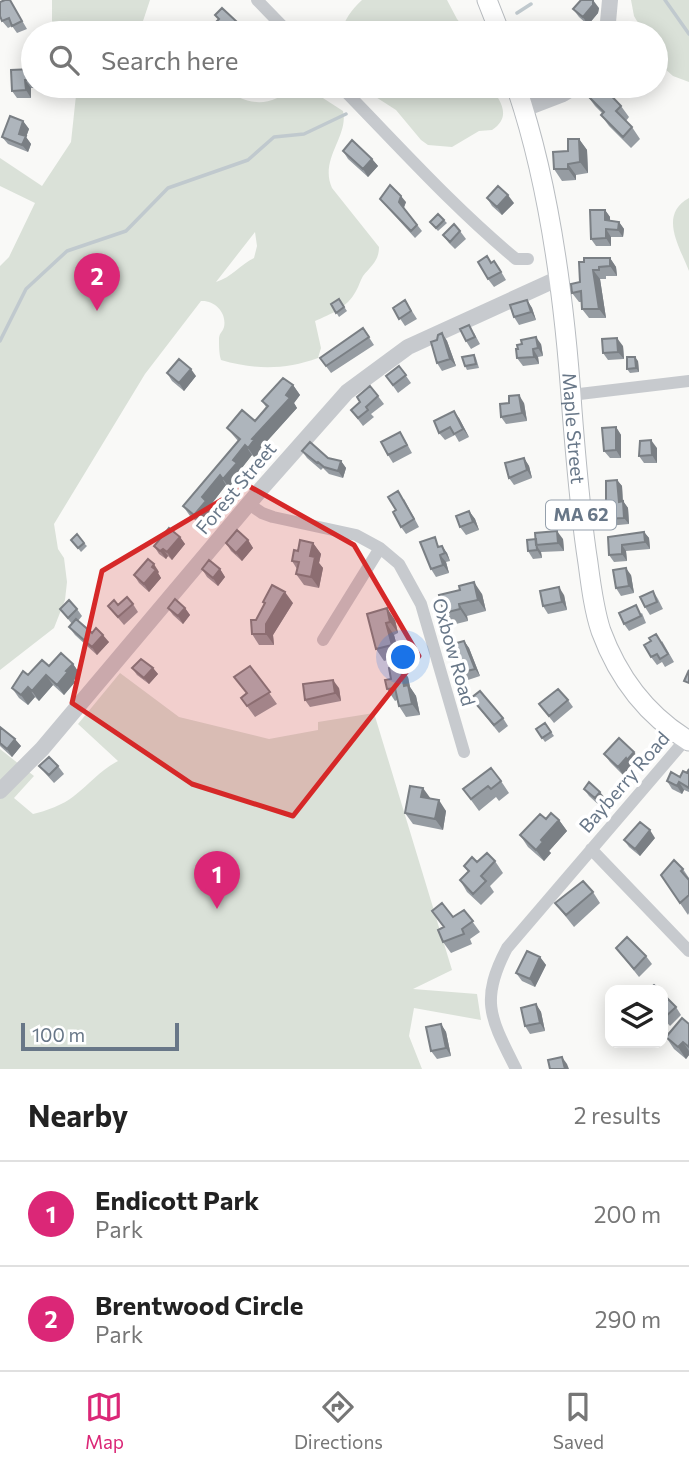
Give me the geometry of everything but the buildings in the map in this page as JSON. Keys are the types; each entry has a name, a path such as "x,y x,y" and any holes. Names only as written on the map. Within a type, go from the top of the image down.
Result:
{"main road":[{"path":"487,0 495,21"},
{"name":"Maple Street","path":"520,98 549,217 571,395 582,525 600,628 610,654 640,702 688,740"}],"street":[{"path":"257,0 277,21"},
{"path":"608,21 610,0"},
{"path":"352,98 499,245 516,259 528,258"},
{"path":"524,109 553,98"},
{"name":"Forest Street","path":"0,792 50,740 249,504 357,383 408,347 557,279"},
{"path":"571,395 689,381"},
{"name":"Oxbow Road","path":"249,504 273,517 356,535 380,548 399,564 421,604 464,752"},
{"path":"323,640 380,548"},
{"name":"Bayberry Road","path":"516,1069 497,1031 490,994 493,979 508,948 688,740"},
{"name":"Bayberry Road","path":"591,849 689,951"}],"highlighted area":[{"path":"247,485 354,545 419,656 293,816 192,784 72,703 102,571"}],"shaded area":[{"path":"52,0 150,0 143,21 52,21"},
{"path":"362,0 447,0 459,21 345,21"},
{"path":"631,0 689,0 689,82 668,72 668,21 637,21"},
{"path":"76,98 240,98 258,102 278,98 323,98 343,111 344,120 329,167 332,188 379,247 379,252 348,302 315,321 321,348 318,358 306,362 270,367 246,366 221,360 219,338 224,327 224,317 215,305 201,301 145,374 54,524 58,549 64,558 67,582 65,600 54,628 0,670 0,266 9,257 35,203 0,186 0,158 42,186 71,142","holes":["255,232 257,246 254,258 227,277 216,282"]},
{"path":"377,98 498,98 503,114 502,120 492,130 479,131 452,147 428,145 396,110"},
{"path":"689,198 689,271 677,242 673,222 680,205"},
{"path":"120,673 179,717 269,739 318,730 318,722 374,713 452,970 413,989 477,994 481,1020 414,1008 409,1036 422,1069 0,1069 0,749 34,776 14,798 33,814 70,799 118,761 78,724"}],"waterway":[{"path":"665,0 689,34"},
{"path":"517,13 531,4"},
{"path":"0,341 26,289 67,251 126,231 168,188 248,160 274,137 304,134 346,114"}],"place":[{"name":"Brentwood Circle","path":"97,311"},
{"name":"Endicott Park","path":"217,909"}]}
